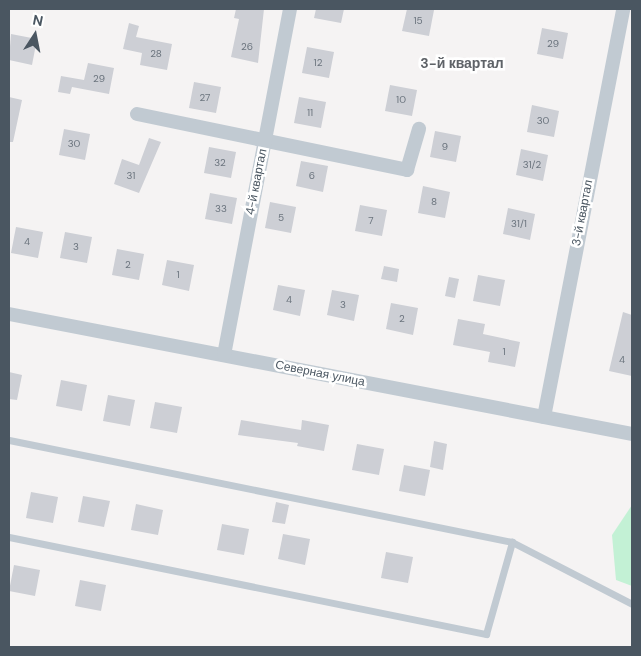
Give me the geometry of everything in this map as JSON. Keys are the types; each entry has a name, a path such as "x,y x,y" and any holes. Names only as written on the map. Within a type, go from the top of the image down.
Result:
{"street":[{"name":"4-й квартал","path":"224,355 290,9"},
{"name":"3-й квартал","path":"544,417 623,9"},
{"path":"137,114 265,138 408,170 419,129"},
{"name":"Северная улица","path":"9,314 632,434"}],"lane":[{"path":"9,440 512,542 632,604"},
{"path":"9,538 486,634 512,542"}],"green space":[{"path":"632,505 632,586 616,580 612,535"}],"building":[{"path":"236,9 264,9 258,63 231,57 239,19 234,18"},
{"path":"316,9 344,9 341,23 314,18"},
{"path":"407,9 434,10 429,36 402,31"},
{"path":"129,23 139,26 136,37 172,44 167,70 140,65 142,53 123,49"},
{"path":"542,28 568,33 563,59 537,54"},
{"path":"11,34 37,39 32,65 9,60"},
{"path":"307,47 334,52 329,78 302,73"},
{"path":"88,63 114,68 109,94 72,87 70,94 58,92 61,76 84,80"},
{"path":"194,82 221,87 216,113 189,108"},
{"path":"390,85 417,90 412,116 385,111"},
{"path":"9,97 22,100 13,142 9,142"},
{"path":"299,97 326,102 321,128 294,123"},
{"path":"532,105 559,111 554,137 527,132"},
{"path":"64,129 90,134 85,160 59,155"},
{"path":"435,131 461,136 456,162 430,157"},
{"path":"149,138 161,142 139,193 114,184 122,159 139,165"},
{"path":"209,147 236,152 231,178 204,173"},
{"path":"521,149 548,155 543,181 516,175"},
{"path":"301,161 328,166 323,192 296,186"},
{"path":"423,186 450,192 445,218 418,213"},
{"path":"210,193 237,198 232,224 205,219"},
{"path":"270,202 296,207 291,233 265,228"},
{"path":"360,205 387,210 382,236 355,231"},
{"path":"508,208 535,214 530,240 503,234"},
{"path":"16,227 43,232 38,258 11,253"},
{"path":"65,232 92,237 87,263 60,258"},
{"path":"117,249 144,254 139,280 112,275"},
{"path":"167,260 194,265 189,291 162,285"},
{"path":"384,266 399,269 397,282 381,279"},
{"path":"478,275 505,280 500,306 473,301"},
{"path":"449,277 459,279 455,298 445,296"},
{"path":"278,285 305,290 300,316 273,310"},
{"path":"332,290 359,295 354,321 327,315"},
{"path":"391,303 418,308 413,335 386,329"},
{"path":"623,312 632,315 632,376 609,371"},
{"path":"458,319 485,324 483,334 520,342 515,367 488,362 490,352 453,345"},
{"path":"9,372 22,375 17,400 9,399"},
{"path":"61,380 87,385 82,411 56,406"},
{"path":"108,395 135,400 130,426 103,421"},
{"path":"155,402 182,407 177,433 150,428"},
{"path":"241,420 301,430 302,420 329,425 324,451 297,446 298,443 238,435"},
{"path":"434,441 447,444 443,470 430,467"},
{"path":"357,444 384,449 379,475 352,470"},
{"path":"404,465 430,470 425,496 399,491"},
{"path":"31,492 58,497 53,523 26,518"},
{"path":"83,496 110,501 104,527 78,522"},
{"path":"276,502 289,505 285,524 272,522"},
{"path":"136,504 163,510 158,535 131,530"},
{"path":"222,524 249,529 244,555 217,550"},
{"path":"283,534 310,539 305,565 278,559"},
{"path":"386,552 413,557 408,583 381,578"},
{"path":"14,565 40,570 35,596 9,591"},
{"path":"80,580 106,585 101,611 75,606"}],"district":[{"name":"3-й квартал","path":"462,63"}]}
